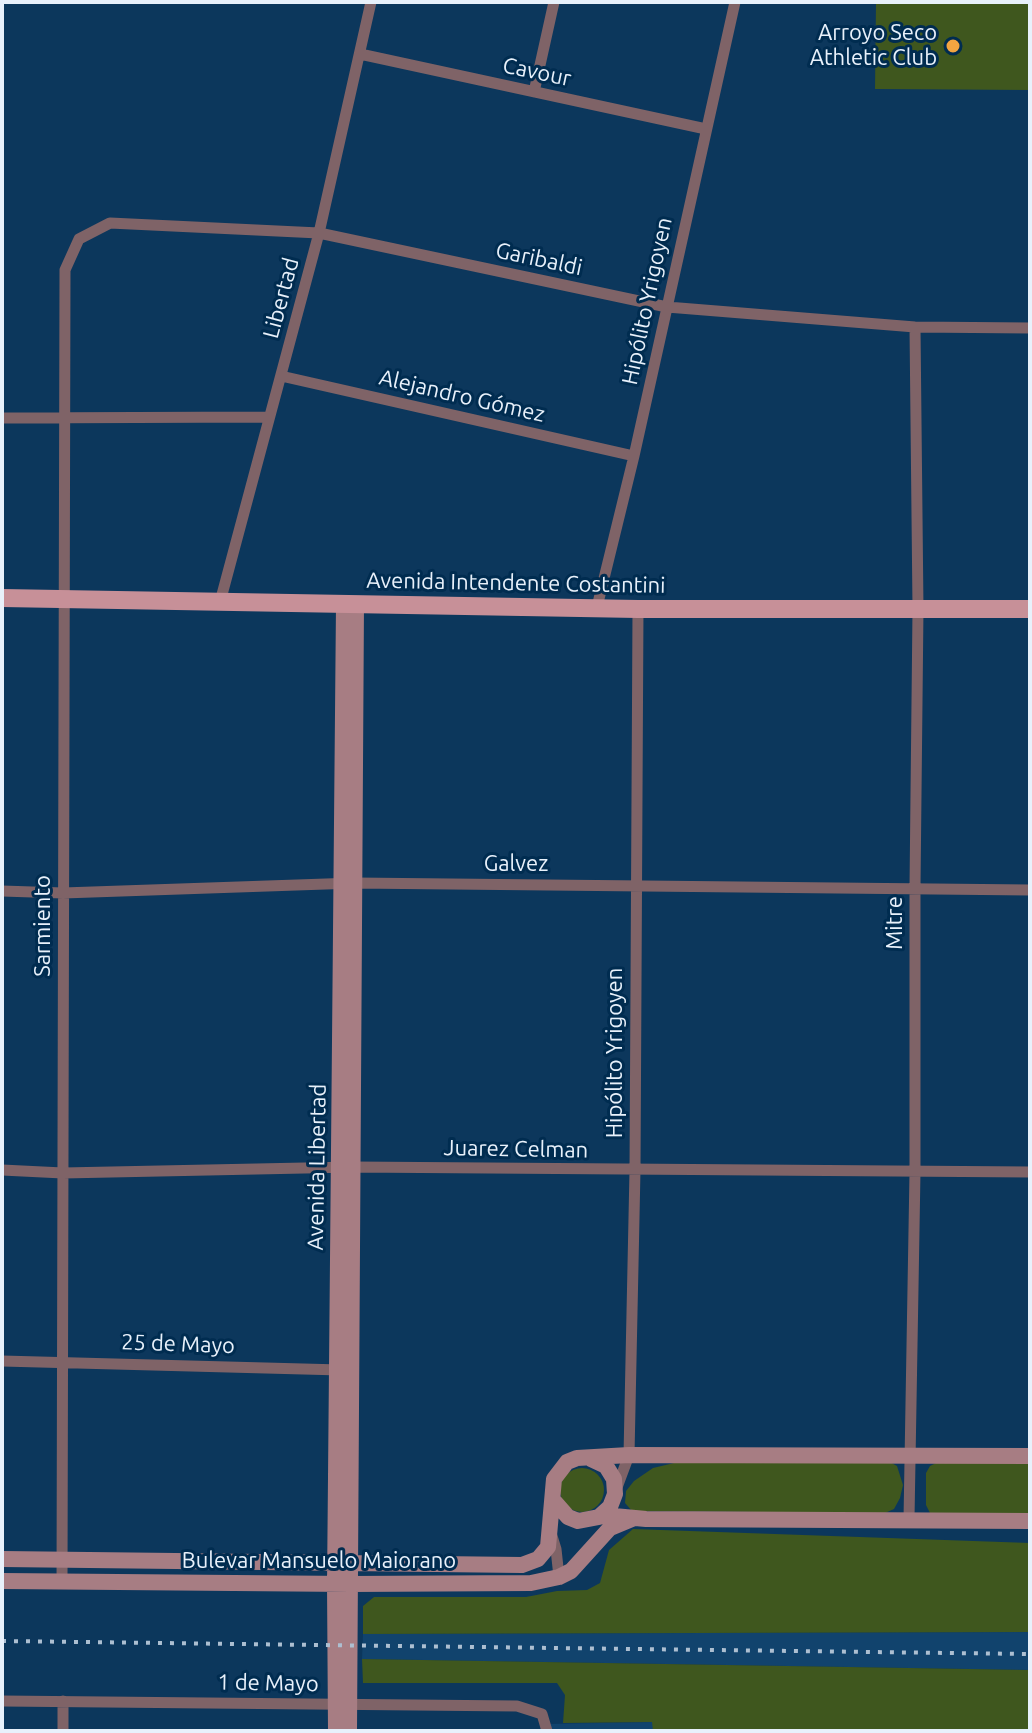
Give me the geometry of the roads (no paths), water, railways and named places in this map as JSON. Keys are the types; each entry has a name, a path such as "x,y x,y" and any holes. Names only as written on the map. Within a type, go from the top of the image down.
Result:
{"main road":[{"name":"Avenida Intendente Costantini","path":"2,598 638,609 1030,609"},
{"name":"Avenida Libertad","path":"349,1731 343,1704 343,1563 350,604"},
{"name":"Bulevar Mansuelo Maiorano","path":"2,1559 522,1565 538,1559 548,1547 554,1501 552,1490 559,1470 572,1460 629,1455 1030,1456"},
{"path":"588,1458 606,1466 614,1479 615,1494 611,1505 601,1516 591,1550"},
{"path":"554,1501 568,1517 578,1521 601,1516 1030,1521"},
{"path":"559,1577 571,1571 610,1528 634,1518"},
{"name":"Bulevar Mansuelo Maiorano","path":"2,1581 531,1583 559,1577"},
{"name":"Avenida Libertad","path":"336,1731 343,1704"}],"street":[{"name":"Libertad","path":"220,602 319,233 371,2"},
{"path":"534,92 554,2"},
{"name":"Hipólito Yrigoyen","path":"597,607 634,456 735,2"},
{"name":"Cavour","path":"360,54 706,129"},
{"name":"Garibaldi","path":"65,270 79,239 110,223 319,233 667,307 915,327 1030,328"},
{"name":"Sarmiento","path":"62,1582 65,270"},
{"name":"Mitre","path":"909,1519 915,1172 918,609 915,327"},
{"name":"Alejandro Gómez","path":"281,376 634,456"},
{"path":"2,418 269,417"},
{"name":"Hipólito Yrigoyen","path":"615,1494 629,1455 635,1170 638,609"},
{"name":"Galvez","path":"2,891 63,893 348,883 1030,890"},
{"name":"Juarez Celman","path":"2,1170 63,1173 346,1167 1030,1172"},
{"name":"25 de Mayo","path":"2,1361 344,1370"},
{"path":"550,1531 556,1549 559,1577"},
{"name":"1 de Mayo","path":"2,1701 517,1706 542,1714 547,1731"},
{"path":"63,1701 63,1731"}],"railway":[{"path":"2,1641 1030,1654"}],"place":[{"name":"Arroyo Seco Athletic Club","path":"953,46"}]}
